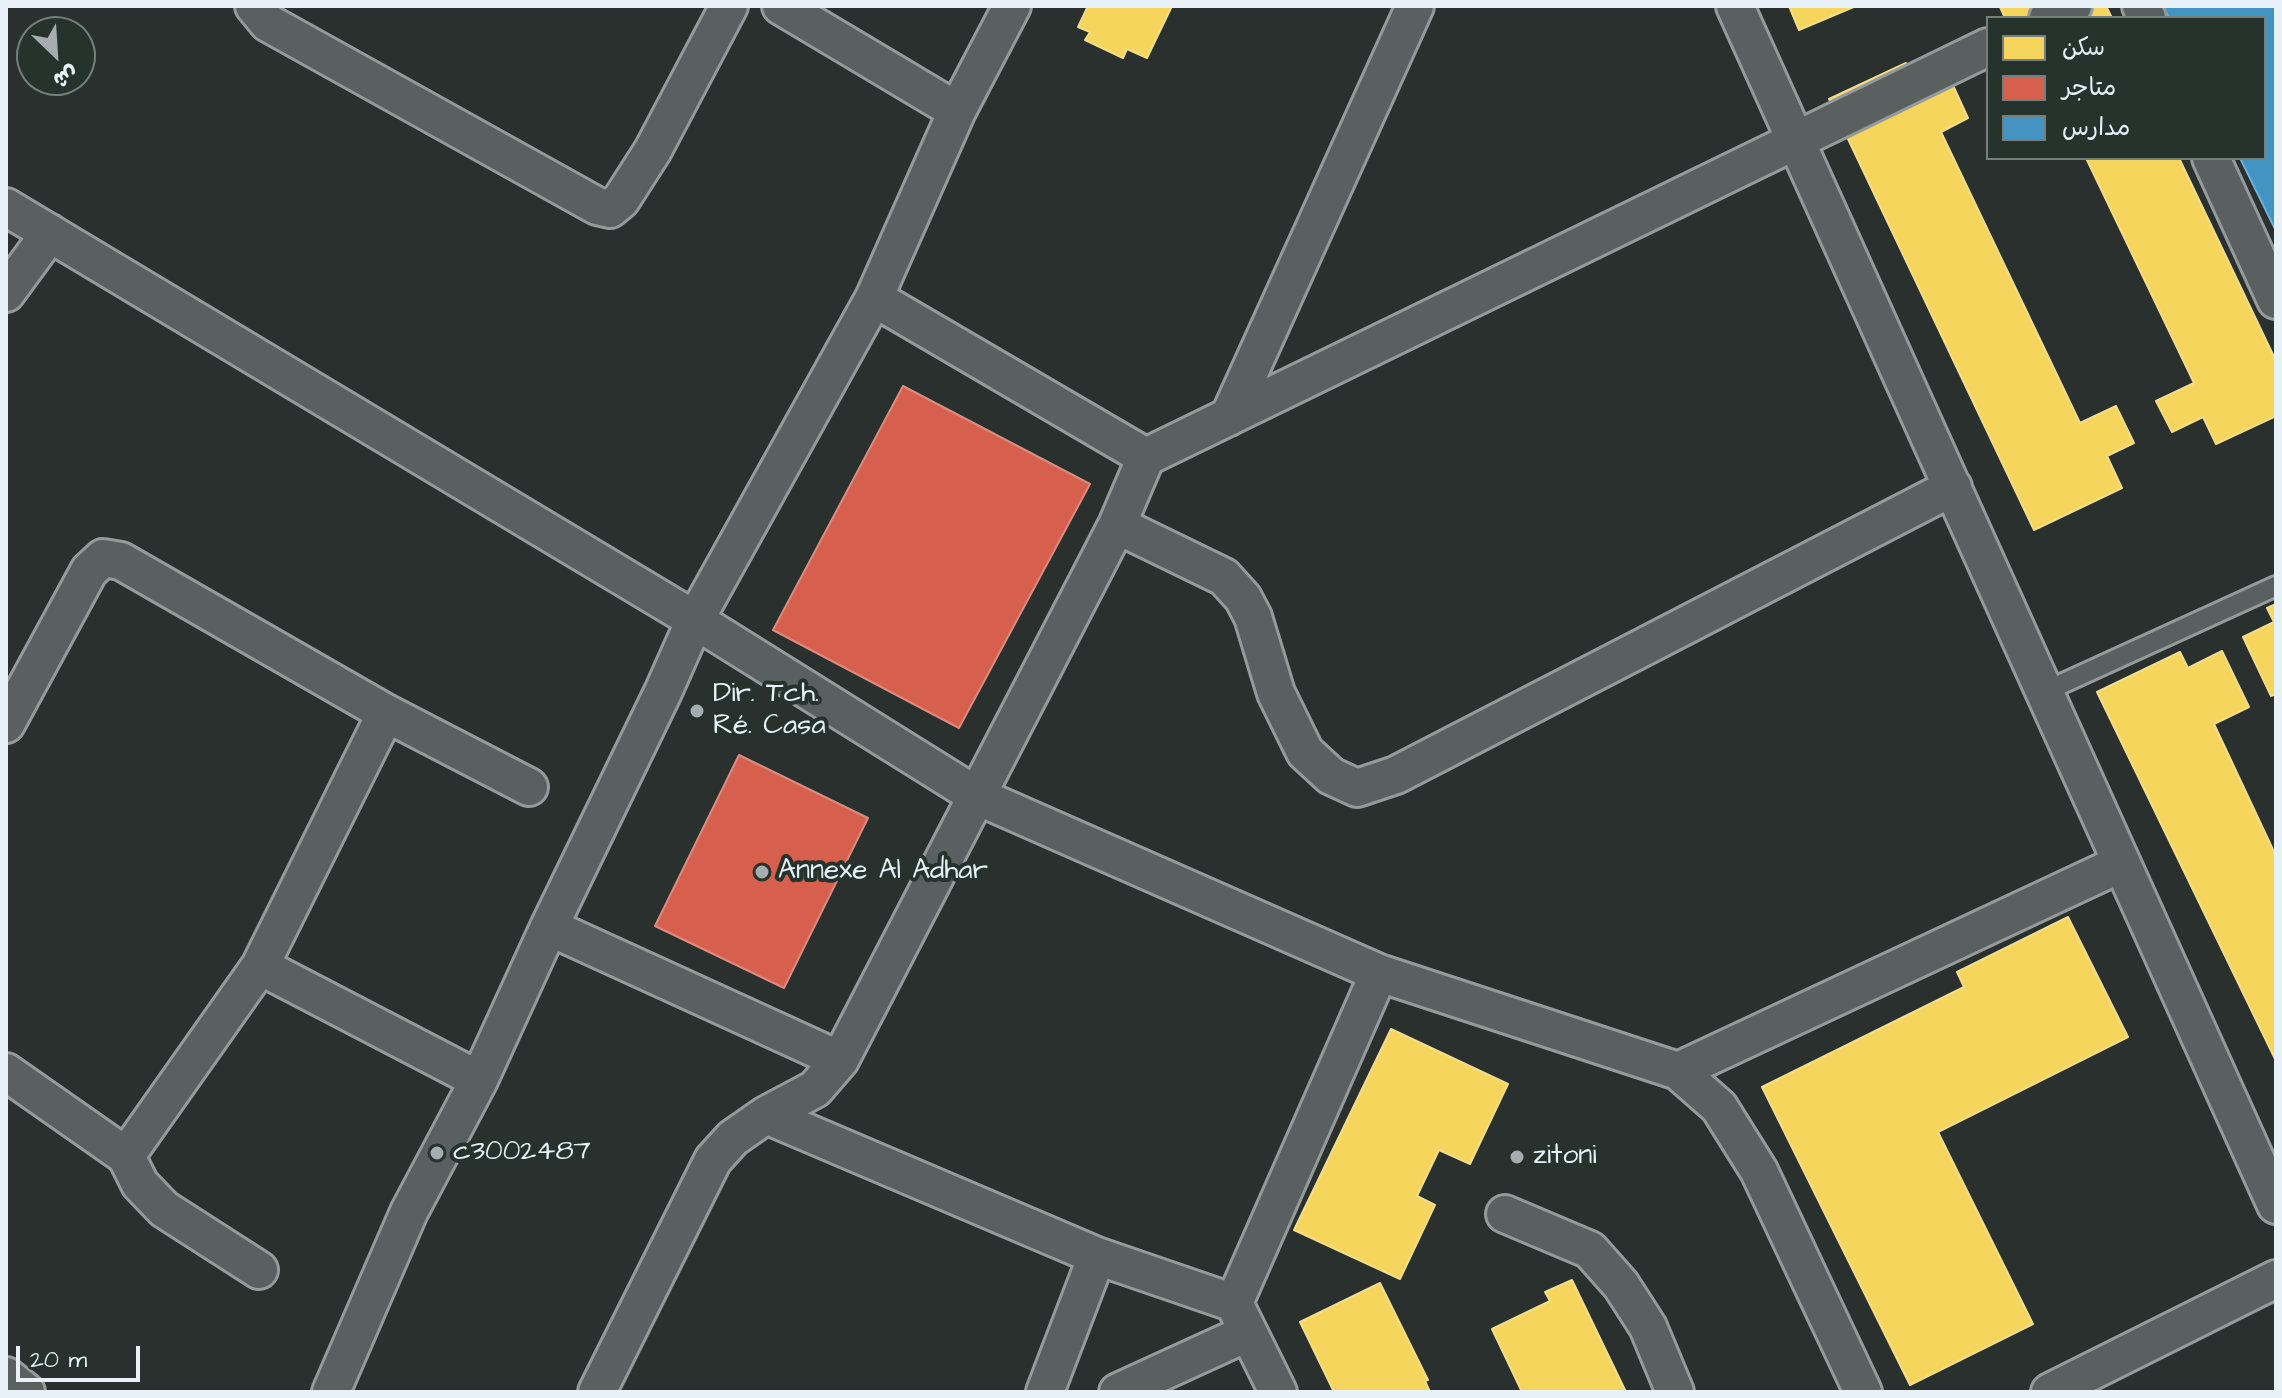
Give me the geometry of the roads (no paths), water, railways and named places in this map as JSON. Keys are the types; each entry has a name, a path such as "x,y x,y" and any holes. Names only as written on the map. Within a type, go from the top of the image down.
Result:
{"street":[{"path":"254,6 268,23 597,206 610,209 621,200 653,150 729,6"},
{"path":"781,6 957,111"},
{"path":"331,1392 409,1212 479,1080 695,620 874,298 957,111 1012,6"},
{"path":"1229,417 1415,6"},
{"path":"1735,6 2276,1205"},
{"path":"2052,16 2073,6"},
{"path":"597,1392 713,1160 733,1138 766,1115 815,1089 840,1060 1117,525 1146,457 1986,48"},
{"path":"2212,160 2276,300"},
{"path":"6,207 695,620 977,796 1379,973 1678,1071 1719,1107 1759,1171 1863,1392"},
{"path":"6,293 50,233"},
{"path":"874,298 1146,457"},
{"path":"1117,525 1224,577 1243,598 1253,617 1276,693 1305,752 1331,776 1357,788 1396,775 1953,487"},
{"path":"6,724 89,571 103,558 121,561 386,713 529,787"},
{"path":"126,1156 260,966 386,713"},
{"path":"1678,1071 2120,864"},
{"path":"549,927 840,1060"},
{"path":"260,966 479,1080"},
{"path":"1118,1392 1241,1318 1379,973"},
{"path":"6,1072 126,1156 140,1184 164,1209 259,1270"},
{"path":"766,1115 1241,1318 1278,1392"},
{"path":"1505,1214 1590,1250 1621,1285 1648,1327 1675,1392"},
{"path":"1045,1392 1097,1256"},
{"path":"2050,1392 2276,1279"},
{"path":"6,1376 26,1392"}],"lane":[{"path":"2046,691 2276,586"}],"place":[{"name":"Dir. Tch. Ré. Casa","path":"697,711"},
{"name":"Annexe Al Adhar","path":"762,872"},
{"name":"c3002487","path":"437,1153"},
{"name":"zitoni","path":"1517,1157"}]}
